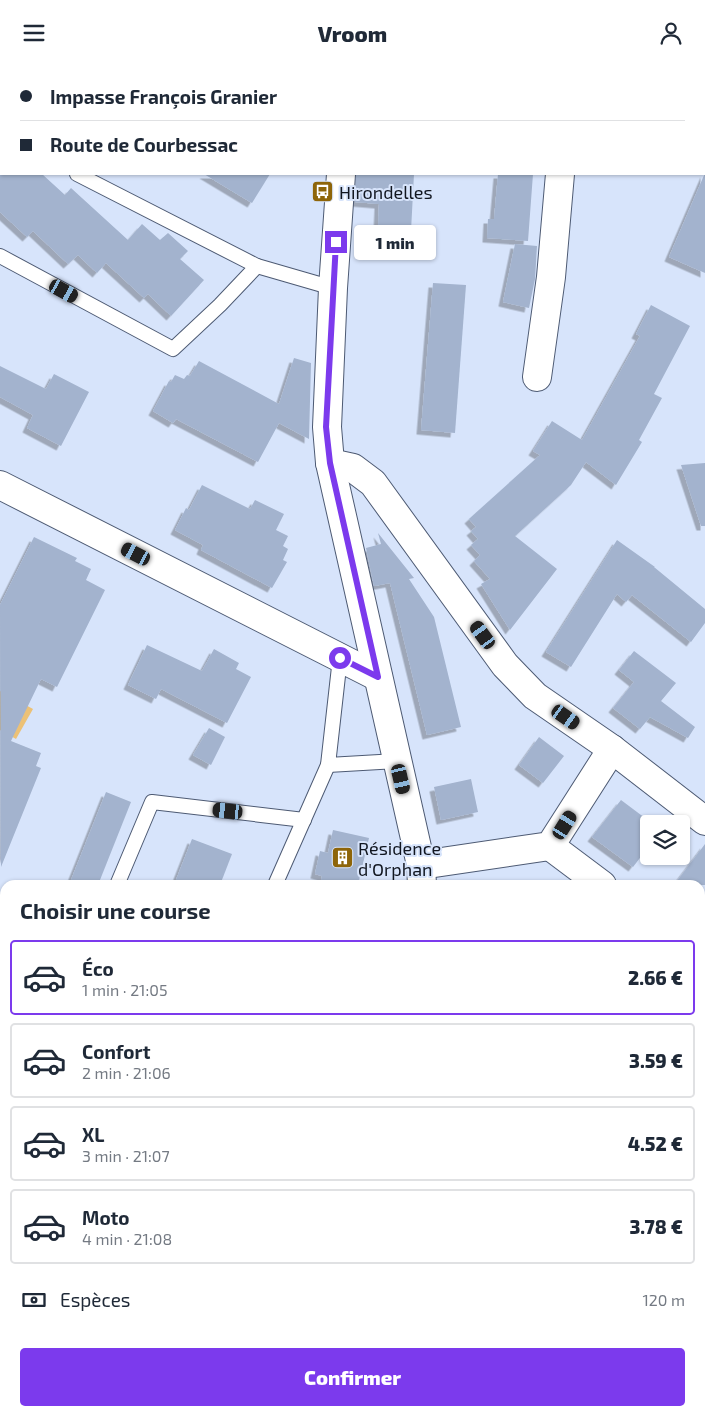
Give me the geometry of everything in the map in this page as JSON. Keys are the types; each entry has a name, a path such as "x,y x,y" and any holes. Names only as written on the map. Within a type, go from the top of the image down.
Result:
{"street":[{"path":"341,175 326,427 330,463 422,875 550,846 612,749"},
{"path":"537,377 552,277 560,175"},
{"path":"330,463 353,468 374,483 505,665 535,695 612,749 705,821"},
{"path":"0,485 378,677"},
{"path":"550,846 595,880"}],"lane":[{"path":"79,175 257,267 333,288"},
{"path":"0,256 173,349 257,267"},
{"path":"277,880 328,765 340,658"},
{"path":"328,765 397,761"},
{"path":"118,880 152,802 304,820"}],"shaded area":[{"path":"0,691 33,709 16,739 0,730"}],"building":[{"path":"0,175 43,175 65,195 71,188 128,240 142,224 160,240 168,233 188,251 180,259 204,280 171,316 148,294 144,298 106,263 97,273 78,255 68,264 33,231 27,237 0,212"},
{"path":"206,175 269,175 252,203"},
{"path":"356,175 414,175 411,231 378,228 379,204 355,202"},
{"path":"498,175 533,175 528,241 487,238 488,219 494,219"},
{"path":"704,175 705,175 705,273 669,257"},
{"path":"515,244 537,246 535,279 529,308 503,302"},
{"path":"433,283 466,285 455,433 421,430"},
{"path":"651,305 690,326 654,394 662,398 639,440 642,442 616,485 586,462 571,485 515,536 557,569 510,630 481,584 490,579 474,561 480,555 471,545 478,539 471,531 476,527 469,519 540,455 533,451 552,421 582,440 640,336 636,334"},
{"path":"294,358 311,363 309,439 279,423 258,462 176,419 173,423 153,411 169,381 171,382 175,375 184,379 187,375 190,376 199,361 279,404"},
{"path":"0,366 46,389 54,374 89,392 61,446 27,428 33,415 0,397"},
{"path":"705,463 705,526 701,526 681,465"},
{"path":"202,485 250,509 255,500 284,514 276,530 288,536 283,546 288,549 283,560 287,562 272,588 201,550 203,545 175,530 186,508 189,510"},
{"path":"378,533 414,578 409,579 434,617 461,727 427,735 390,583 374,586 366,548 381,544"},
{"path":"34,537 77,558 75,561 91,569 86,580 105,590 57,687 41,679 11,741 41,753 36,766 41,768 1,867 0,605"},
{"path":"617,540 655,567 705,609 705,623 691,642 632,595 626,602 617,594 571,667 546,652"},
{"path":"147,645 202,671 214,649 239,663 236,669 251,677 227,723 161,689 156,699 128,685"},
{"path":"634,651 676,683 661,701 695,727 688,738 650,717 640,729 613,708 634,682 619,670"},
{"path":"209,728 225,737 211,765 193,755"},
{"path":"539,737 564,756 543,783 519,765"},
{"path":"471,779 478,812 441,820 434,787"},
{"path":"106,792 131,802 100,880 71,880"},
{"path":"621,800 641,815 640,858 633,867 592,837"},
{"name":"Résidence d'Orphan","path":"333,830 369,838 359,880 321,880 322,876 315,874 320,851 328,853"},
{"path":"192,839 232,854 222,880 176,880"},
{"path":"705,844 705,880 678,880"}],"place":[{"name":"Hirondelles","path":"323,192"},
{"name":"Résidence d'Orphan","path":"342,858"}],"route":[{"path":"336,242 326,427 330,463 378,677 340,658"}]}
